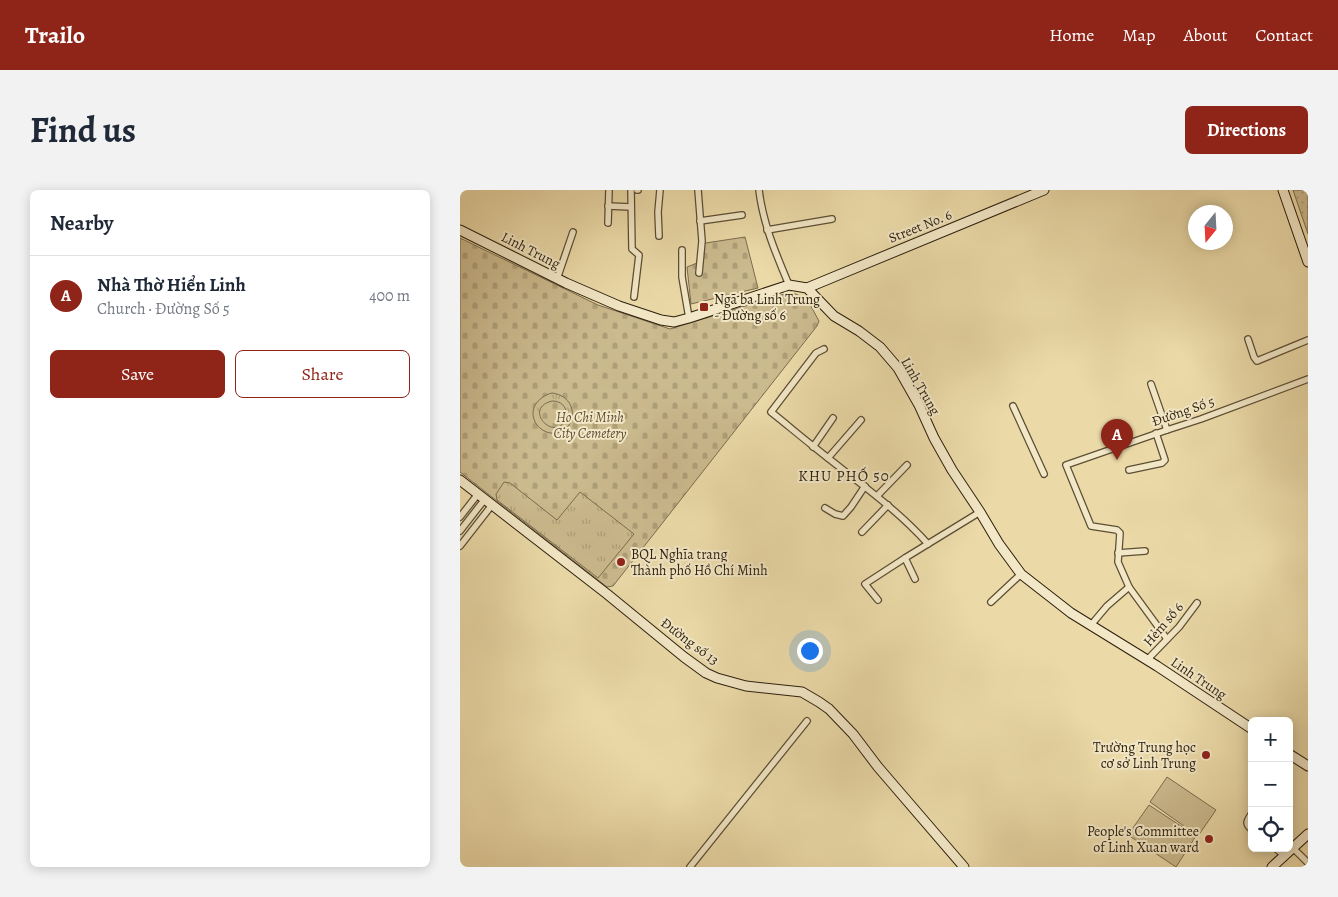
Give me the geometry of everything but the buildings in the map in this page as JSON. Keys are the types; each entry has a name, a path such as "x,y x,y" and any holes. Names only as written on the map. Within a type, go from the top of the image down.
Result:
{"street":[{"path":"608,223 609,190"},
{"path":"631,190 632,248 639,255 634,297"},
{"path":"659,236 658,212 660,190"},
{"path":"698,190 702,241 699,273"},
{"path":"758,190 767,230 789,285"},
{"name":"Street No. 6","path":"807,288 1044,190"},
{"path":"1284,190 1308,262"},
{"path":"608,206 631,207"},
{"path":"700,222 742,215"},
{"path":"767,230 832,219"},
{"name":"Linh Trung","path":"460,230 557,279 618,306 661,320 674,322 689,318 789,285 807,288 834,316 859,331 880,347 898,368 952,470 999,544 1021,574 1071,613 1248,726"},
{"path":"557,279 573,232"},
{"path":"682,250 682,277 689,318"},
{"path":"1248,339 1257,362 1308,340"},
{"path":"824,349 816,353 771,412 888,505 913,527 928,544"},
{"name":"Đường Số 5","path":"1118,553 1120,534 1117,530 1091,526 1066,465 1156,433 1201,420 1308,379"},
{"path":"1151,384 1167,430"},
{"path":"1013,406 1044,474"},
{"path":"813,447 833,418"},
{"path":"828,458 861,420"},
{"path":"1129,470 1162,463 1165,460 1156,433"},
{"path":"877,496 908,465"},
{"name":"Đường số 13","path":"460,480 706,673 746,686 802,692 820,702 853,734 878,767 964,867"},
{"path":"825,508 843,516 865,486"},
{"path":"460,517 485,499"},
{"path":"460,531 485,499"},
{"path":"460,546 485,499"},
{"path":"862,532 888,505"},
{"path":"878,600 865,584 980,512"},
{"path":"1145,551 1118,553 1118,562 1129,587 1166,639"},
{"path":"905,558 915,579"},
{"path":"991,602 1021,574"},
{"path":"1091,625 1107,606 1129,587"},
{"name":"Hẻm số 6","path":"1147,660 1179,627 1196,604"},
{"path":"690,867 807,721"},
{"path":"1293,757 1308,766"},
{"path":"1308,834 1293,848 1308,863"},
{"path":"1280,852 1285,856"},
{"path":"1272,867 1289,852"}],"green space":[{"path":"1293,190 1308,190 1308,234"},
{"path":"745,237 758,288 691,304 687,267 697,263 699,244"},
{"name":"Ho Chi Minh City Cemetery","path":"460,238 598,305 670,329 791,292 807,299 819,321 613,586 607,587 460,472"},
{"path":"552,393 562,396 572,408 570,423 566,429 550,433 544,431 534,420 533,410 535,405","holes":["552,401 562,405 567,415 563,424 557,427 550,427 541,417 540,411 543,405"]},
{"path":"504,482 510,483 557,520 580,492 634,534 598,578 497,500 496,494"},
{"path":"1167,777 1216,810 1198,836 1150,802"},
{"path":"1149,805 1196,836 1176,867 1128,835"}],"place":[{"name":"Ngã ba Linh Trung - Đường số 6","path":"704,307"},
{"name":"Nhà Thờ Hiển Linh","path":"1117,460"},
{"name":"BQL Nghĩa trang Thành phố Hồ Chí Minh","path":"621,562"},
{"name":"Trường Trung học cơ sở Linh Trung","path":"1206,755"},
{"name":"People's Committee of Linh Xuan ward","path":"1209,839"}],"district":[{"name":"KHU PHỐ 50","path":"844,476"}]}
